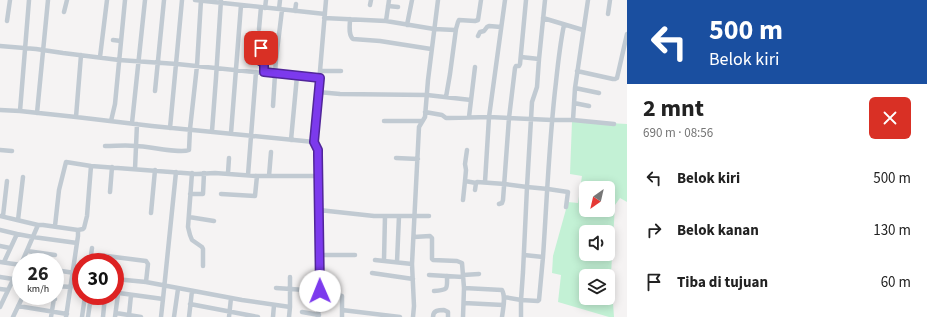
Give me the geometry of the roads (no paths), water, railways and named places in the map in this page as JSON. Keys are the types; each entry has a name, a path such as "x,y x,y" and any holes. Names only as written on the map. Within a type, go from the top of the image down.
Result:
{"street":[{"path":"7,21 10,0"},
{"path":"20,111 29,0"},
{"path":"37,113 48,0"},
{"path":"64,12 67,0"},
{"path":"100,57 107,0"},
{"path":"111,121 115,104 125,0"},
{"path":"135,169 136,146 134,124 145,0"},
{"path":"155,91 164,0"},
{"path":"170,128 182,0"},
{"path":"195,0 245,4 325,16 386,21 407,25 456,30"},
{"path":"105,146 136,146 187,151 189,148 197,66 201,0"},
{"path":"259,30 263,7 266,0"},
{"path":"273,106 280,0"},
{"path":"302,312 318,316 320,291 318,150 314,142 326,0"},
{"path":"386,21 389,0"},
{"path":"407,25 412,0"},
{"path":"412,317 414,306 412,264 419,127 425,117 431,49 438,0"},
{"path":"446,97 458,22 459,20 478,20 481,0"},
{"path":"485,182 489,117 505,0"},
{"path":"500,204 503,201 509,118 515,68 519,65 521,57 526,0"},
{"path":"522,317 521,300 532,102 537,87 538,59 545,0"},
{"path":"573,120 577,71 588,0"},
{"path":"608,14 610,0"},
{"path":"212,131 221,2"},
{"path":"231,133 236,70 245,4"},
{"path":"295,11 296,4"},
{"path":"388,6 398,7"},
{"path":"543,18 583,30"},
{"path":"350,19 350,34 353,39 380,41 431,49"},
{"path":"504,297 539,301 543,270 552,120 559,50 564,25"},
{"path":"478,36 480,32 484,31 489,26 501,27"},
{"path":"577,71 616,79 627,34"},
{"path":"113,40 121,41"},
{"path":"0,46 119,60 320,78"},
{"path":"261,48 260,61 264,63 264,72"},
{"path":"76,117 81,55"},
{"path":"521,57 538,59"},
{"path":"469,117 475,67"},
{"path":"320,71 341,72"},
{"path":"248,175 256,72"},
{"path":"291,140 297,76"},
{"path":"575,88 599,93"},
{"path":"318,92 340,94 427,95 471,100"},
{"path":"574,103 589,106"},
{"path":"0,110 314,142"},
{"path":"425,112 442,115 446,118 489,117 573,120 614,124"},
{"path":"384,121 422,122"},
{"path":"0,150 12,151"},
{"path":"462,200 467,150"},
{"path":"270,176 271,152"},
{"path":"228,174 229,158"},
{"path":"396,158 418,159"},
{"path":"55,226 59,190 66,162 91,166 192,173 256,176 318,176"},
{"path":"7,181 2,216 38,225 78,230 83,229 85,226 91,166"},
{"path":"110,192 112,167"},
{"path":"151,213 155,170"},
{"path":"161,317 176,172"},
{"path":"192,173 188,227 194,242 203,249 203,266"},
{"path":"190,194 203,194 204,173"},
{"path":"18,220 23,176"},
{"path":"221,194 254,197 256,195 256,176"},
{"path":"465,181 568,192 566,207"},
{"path":"475,190 476,182"},
{"path":"319,210 385,216 429,216"},
{"path":"384,260 385,216"},
{"path":"397,262 399,216"},
{"path":"188,217 214,221"},
{"path":"38,225 27,251 41,253"},
{"path":"0,230 33,238 77,242"},
{"path":"76,253 78,230"},
{"path":"12,263 2,262 18,234"},
{"path":"414,237 432,237 432,260 457,260 463,264 463,317"},
{"path":"0,246 10,248"},
{"path":"91,253 92,248"},
{"path":"319,255 355,255"},
{"path":"524,255 543,257"},
{"path":"124,258 146,261 148,264 146,282"},
{"path":"375,260 412,264"},
{"path":"372,273 413,279"},
{"path":"429,275 463,276 479,274"},
{"path":"434,291 446,290 447,276"},
{"path":"0,277 12,279"},
{"path":"289,317 290,277"},
{"path":"13,317 18,306 66,316 72,280"},
{"path":"124,280 146,282 231,298 290,307"},
{"path":"0,305 12,281"},
{"path":"64,287 71,287"},
{"path":"174,317 178,288"},
{"path":"276,288 320,291 341,295 343,297 342,317"},
{"path":"464,288 502,290 504,292 502,317"},
{"path":"0,289 8,290"},
{"path":"189,317 192,291"},
{"path":"124,294 163,299"},
{"path":"129,315 132,295"},
{"path":"229,314 231,298"},
{"path":"464,303 503,305"},
{"path":"190,304 229,314 258,317"},
{"path":"82,317 84,305"},
{"path":"88,317 90,305"},
{"path":"102,317 104,305"},
{"path":"117,305 116,315 141,317"},
{"path":"273,317 274,305"},
{"path":"342,310 400,317"},
{"path":"433,317 434,313 437,311 444,310 448,312 448,317"}]}
